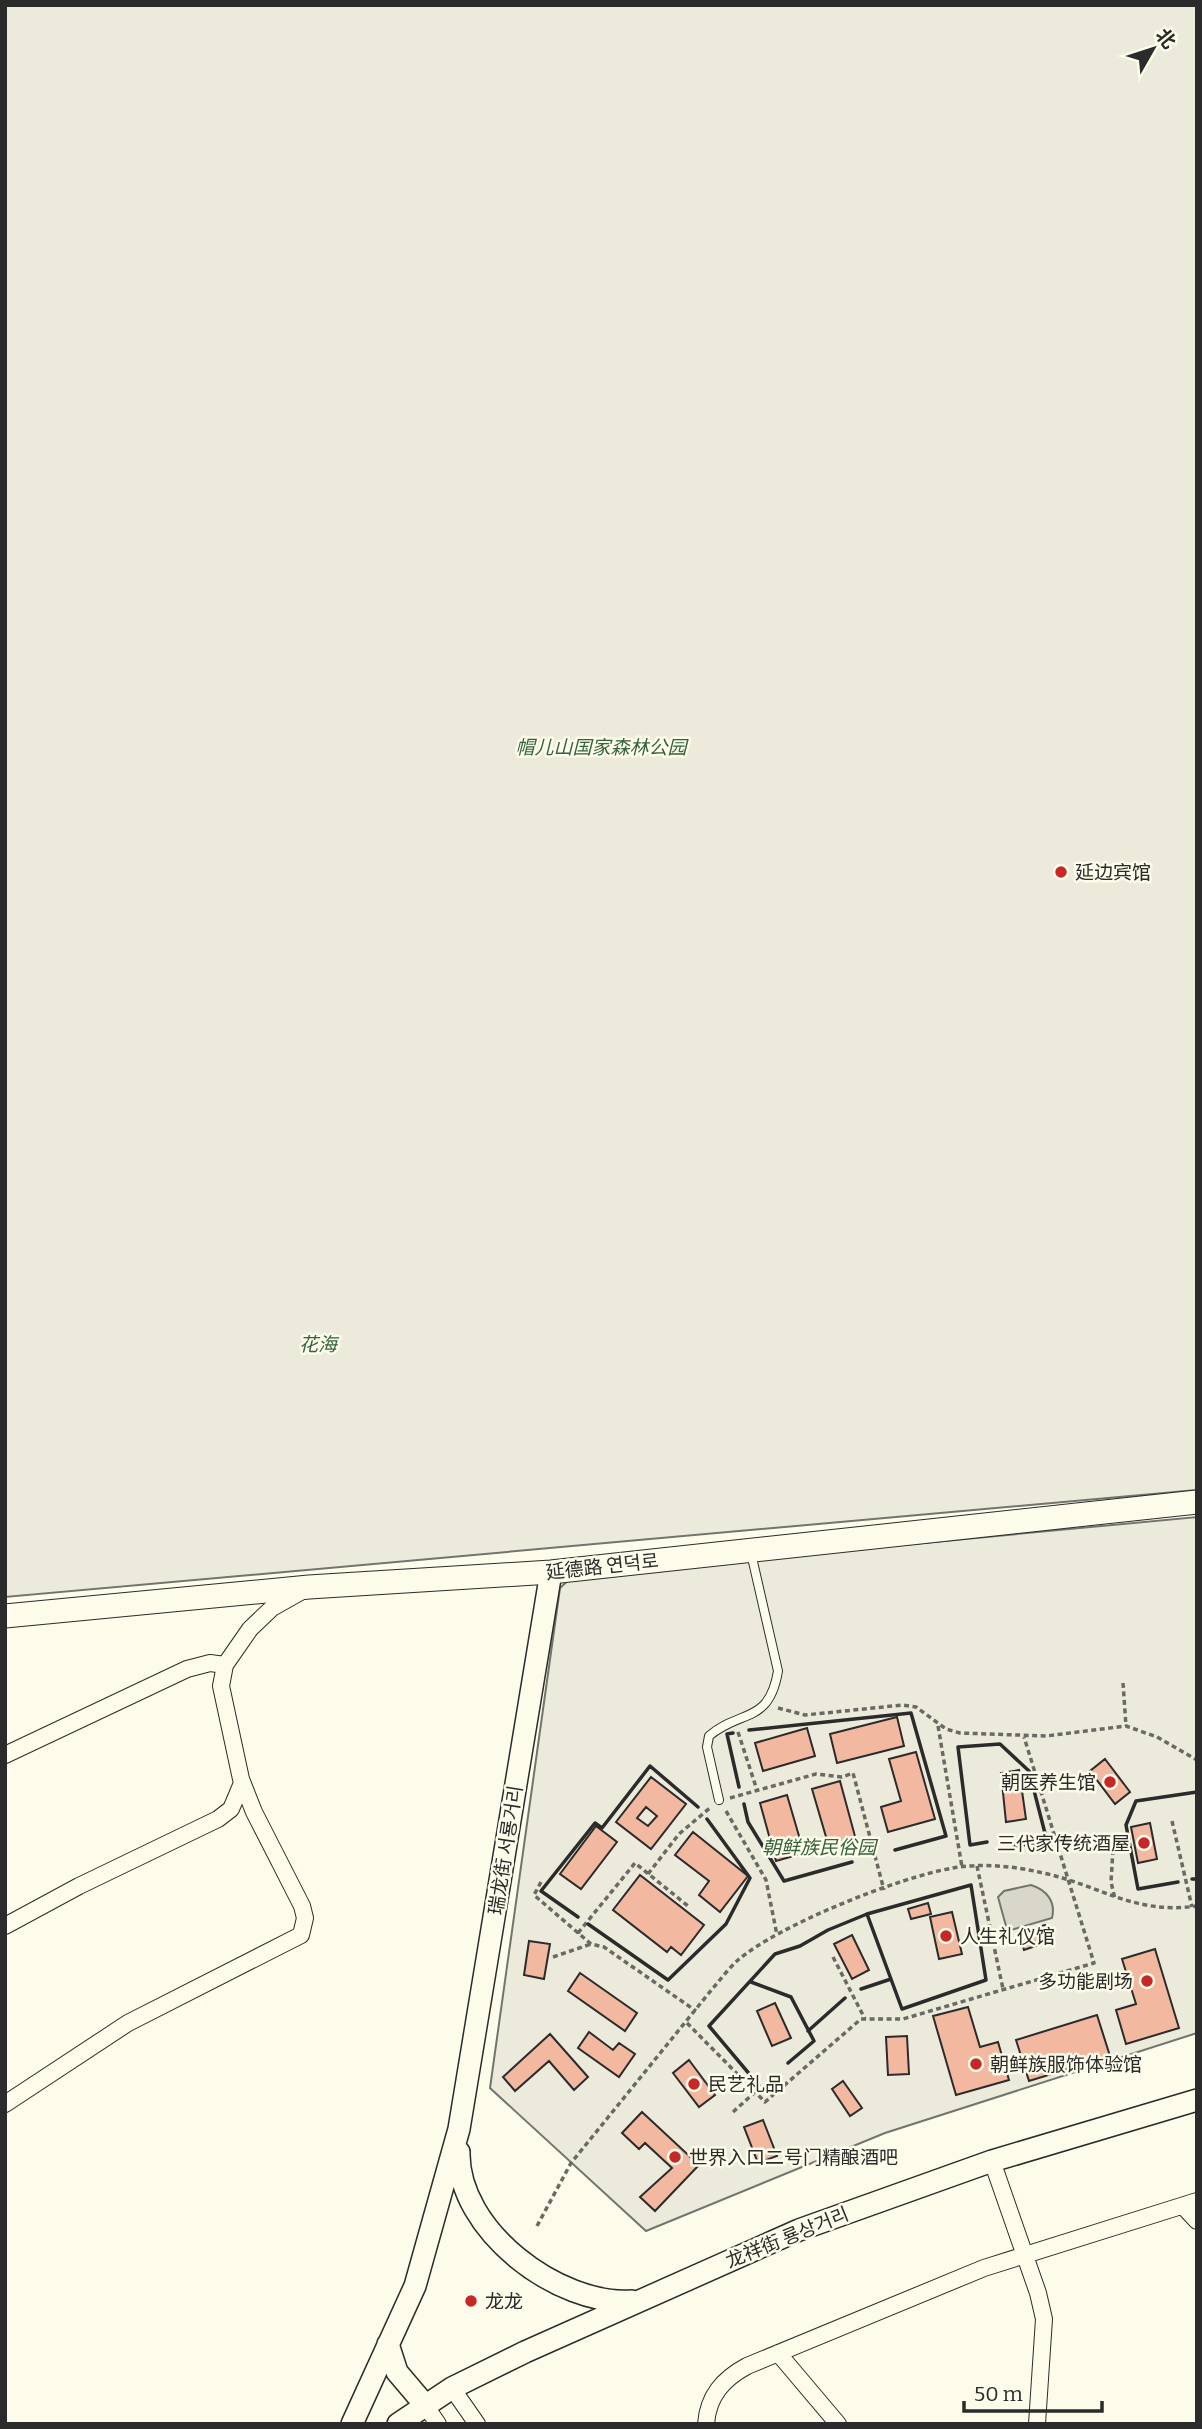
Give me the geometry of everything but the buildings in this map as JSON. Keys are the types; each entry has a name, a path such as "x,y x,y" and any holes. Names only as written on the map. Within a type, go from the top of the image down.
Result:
{"main road":[{"name":"延德路 연덕로","path":"5,1616 309,1587 551,1572 1197,1502"}],"street":[{"name":"瑞龙街 서룡거리","path":"352,2424 415,2286 459,2129 551,1572"},
{"path":"5,2104 128,2023 301,1935 305,1918 302,1906 242,1783 221,1686 225,1664 250,1629 272,1608 309,1587"},
{"path":"5,1755 187,1669 210,1663 225,1664"},
{"path":"5,1926 79,1886 218,1819 231,1809 242,1783"},
{"name":"龙祥街 룡상거리","path":"398,2424 452,2388 799,2230 992,2161 1197,2100"},
{"name":"瑞龙街 서룡거리","path":"459,2129 458,2173 463,2189 477,2213 510,2251 532,2269 566,2288 606,2300 642,2300"},
{"path":"992,2161 1044,2319 1037,2424"},
{"path":"706,2424 707,2407 724,2382 747,2366 778,2353 984,2268 1190,2204 1197,2221"},
{"path":"388,2344 397,2372 438,2424"},
{"path":"778,2353 838,2424"},
{"path":"452,2388 477,2424"}],"lane":[{"path":"719,1800 707,1747 709,1736 736,1723 766,1703 775,1690 778,1671 750,1550"}],"path":[{"path":"1123,1683 1126,1726"},
{"path":"766,1703 805,1715 903,1705 916,1707 938,1724 960,1733 1024,1737 1126,1726 1157,1737 1197,1760"},
{"path":"736,1723 757,1790"},
{"path":"938,1724 962,1867"},
{"path":"687,2023 765,2102 851,2025 865,2019 902,2019 1094,1963 1024,1737"},
{"path":"648,1874 679,1834 719,1800 816,1774 842,1777 853,1773 884,1889"},
{"path":"719,1800 766,1880 777,1935"},
{"path":"537,2226 571,2163 738,1960 777,1935 836,1907 884,1889 962,1867 1042,1872 1115,1899 1146,1906 1194,1906 1172,1821"},
{"path":"1114,1833 1111,1882 1115,1899"},
{"path":"578,1933 635,1863 688,1906"},
{"path":"977,1866 1003,1989"},
{"path":"541,1882 534,1895 591,1944 604,1947 696,2011"},
{"path":"554,1957 591,1944"},
{"path":"833,1956 865,2019"},
{"path":"733,2112 754,2093"}],"green space":[{"name":"帽儿山国家森林公园","path":"5,5 1197,5 1197,1490 5,1597"},
{"name":"朝鲜族民俗园","path":"1197,1517 1197,2033 885,2133 646,2231 490,2088 560,1588 573,1576"}],"shaded area":[{"path":"1031,1885 1049,1897 1053,1907 1052,1918 1011,1930 1006,1926 998,1897 1004,1891"}],"wall":[{"path":"749,1730 911,1713 946,1836 895,1850"},
{"path":"733,1733 727,1734 739,1787"},
{"path":"987,1842 970,1845 958,1747 1000,1744 1029,1771 1047,1841 1016,1846 1004,1840"},
{"path":"578,1917 541,1891 595,1823 602,1828 650,1766 698,1807"},
{"path":"1178,1882 1138,1889 1126,1825 1136,1801 1197,1792"},
{"path":"744,1804 748,1822 784,1881 852,1862"},
{"path":"588,1924 668,1980 726,1924 750,1878 707,1819"},
{"path":"1192,1879 1197,1879"},
{"path":"774,2078 762,2089 709,2026 775,1954 800,1946 828,1930 867,1914 971,1885 986,1980 902,2009 867,1914"},
{"path":"861,1989 891,1979"},
{"path":"751,1982 791,1997 814,2041 788,2063"},
{"path":"808,2031 845,1998"}],"place":[{"name":"延边宾馆","path":"1061,872"},
{"name":"朝医养生馆","path":"1110,1782"},
{"name":"三代家传统酒屋","path":"1144,1843"},
{"name":"人生礼仪馆","path":"946,1936"},
{"name":"多功能剧场","path":"1147,1981"},
{"name":"朝鲜族服饰体验馆","path":"976,2064"},
{"name":"民艺礼品","path":"694,2084"},
{"name":"世界入口二号门精酿酒吧","path":"675,2157"},
{"name":"龙龙","path":"471,2301"}],"park label":[{"name":"花海","path":"318,1344"}]}
